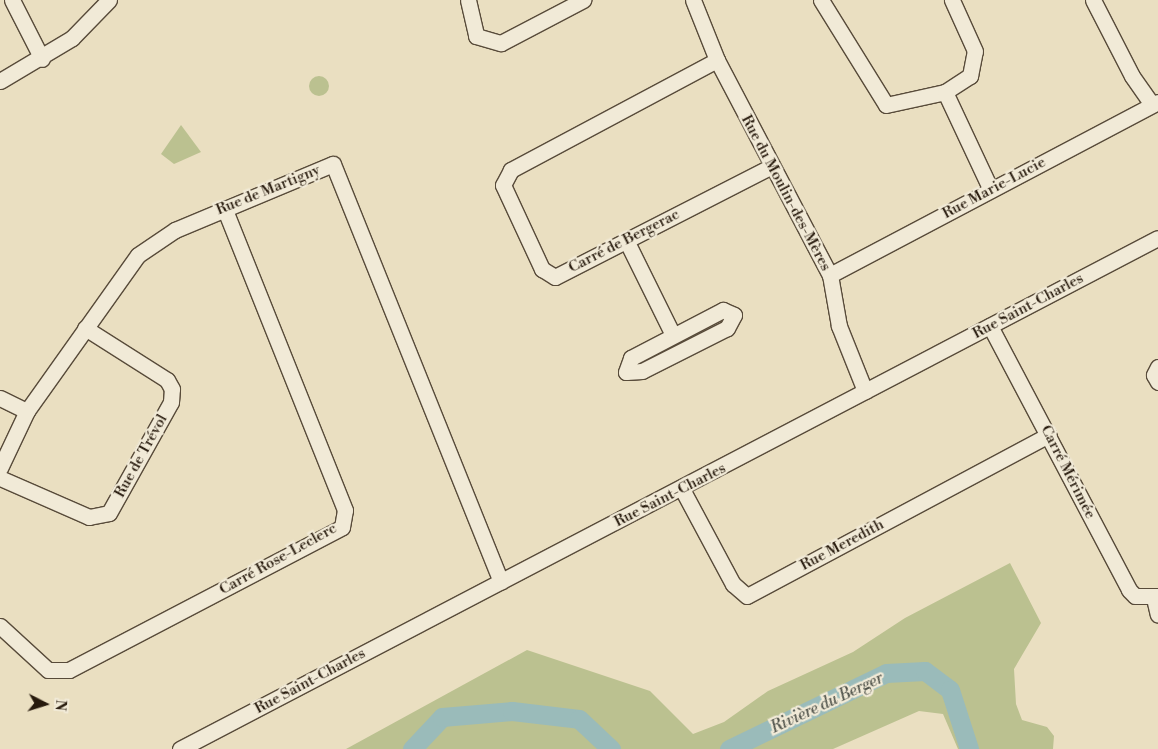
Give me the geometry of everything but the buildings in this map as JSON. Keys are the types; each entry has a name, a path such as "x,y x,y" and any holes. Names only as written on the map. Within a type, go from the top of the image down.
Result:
{"street":[{"path":"12,0 42,59"},
{"path":"0,81 42,59 72,38 109,0"},
{"path":"468,0 476,36 500,43 583,0"},
{"name":"Rue du Moulin-des-Mères","path":"693,0 717,60 830,274 839,326 865,391"},
{"path":"821,0 886,105 945,92 970,76 975,51 952,0"},
{"path":"1093,0 1132,76 1155,103"},
{"name":"Carré de Bergerac","path":"717,60 511,170 503,185 542,268 555,277 772,166"},
{"path":"945,92 991,190"},
{"name":"Rue Marie-Lucie","path":"830,274 1155,103"},
{"name":"Rue de Martigny","path":"0,468 27,411 138,255 175,230 333,164 501,582"},
{"name":"Carré Rose-Leclerc","path":"0,626 48,670 69,670 342,528 345,510 224,208"},
{"name":"Rue Saint-Charles","path":"180,749 682,489 1158,238"},
{"path":"626,240 673,336"},
{"path":"723,310 734,316 727,328 642,371 626,372 631,358 673,336 723,310"},
{"name":"Carré Mérimée","path":"990,326 1129,590 1135,596 1156,597"},
{"name":"Rue de Trévol","path":"0,478 89,517 109,513 171,402 172,389 167,380 85,328"},
{"path":"1158,367 1154,375 1158,382"},
{"path":"0,398 27,411"},
{"name":"Rue Meredith","path":"682,489 733,584 747,596 1049,435"},
{"path":"1156,597 1158,615"}],"green space":[{"path":"319,76 326,79 329,86 326,93 319,96 312,93 309,86 312,79"},
{"path":"181,125 201,152 174,164 161,154"},
{"path":"1010,563 1041,623 1014,669 1016,704 1022,720 1047,727 1054,736 1053,749 958,749 943,714 919,711 833,749 346,749 527,650 650,691 693,734 724,722 768,691 853,652 905,618"}],"waterway":[{"name":"Rivière du Berger","path":"729,749 886,673 925,671 950,690 969,749"},
{"name":"Rivière du Berger","path":"412,749 442,717 512,711 579,719 611,749"}]}
